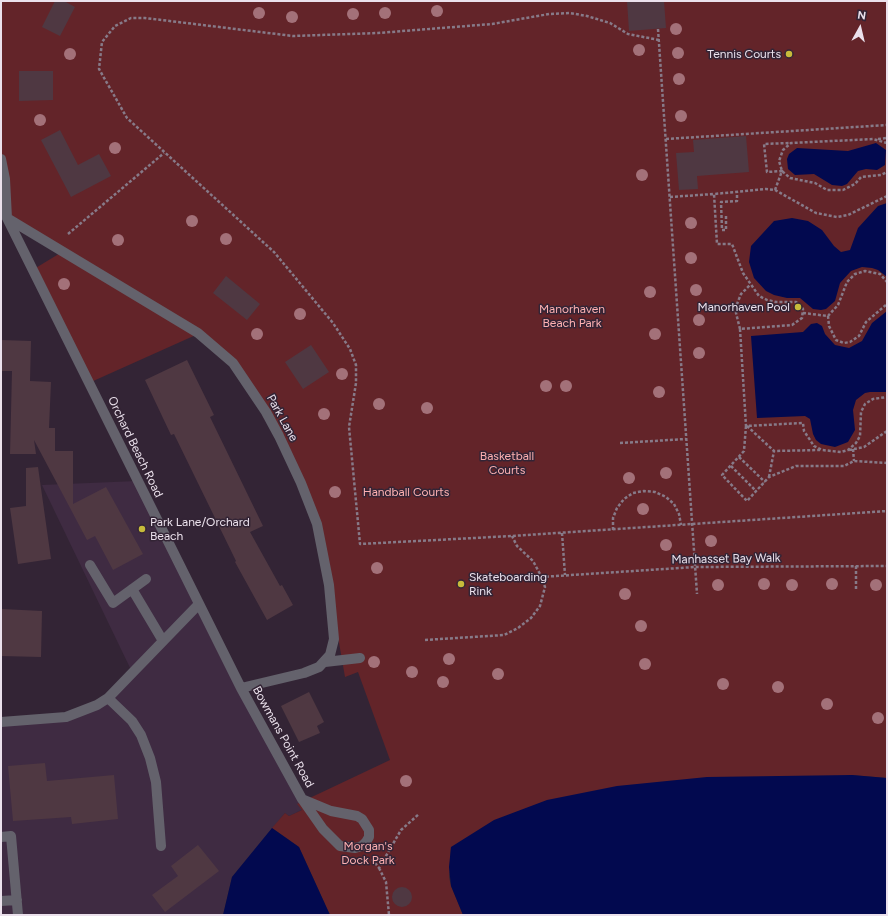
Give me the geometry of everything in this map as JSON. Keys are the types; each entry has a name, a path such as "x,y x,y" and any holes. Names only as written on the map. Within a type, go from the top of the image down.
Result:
{"street":[{"name":"Orchard Beach Road","path":"1,159 5,179 4,214 241,688"},
{"name":"Park Lane","path":"4,214 53,246 198,333 233,363 266,412 301,483 316,524 323,550 329,585 334,639 333,647 325,662"},
{"path":"90,565 113,603 146,579"},
{"path":"132,589 163,641"},
{"path":"1,722 66,717 97,705 108,698 199,604"},
{"path":"241,688 304,673 319,667 325,662 360,658"},
{"name":"Bowmans Point Road","path":"241,688 302,798 323,829 340,846 355,848 362,846 366,842 369,837 369,830 362,819 356,816 331,811 302,798"},
{"path":"108,698 132,721 141,734 150,758 156,782 161,846"},
{"path":"1,837 11,836 18,915"},
{"path":"1,901 17,900"}],"path":[{"path":"659,40 628,34 610,23 587,16 570,13 549,14 492,24 378,33 292,36 145,18 131,18 115,26 102,42 99,69 127,118 274,252 333,323 350,349 356,365 356,383 349,427 360,544 612,530 887,511"},
{"path":"658,29 697,594"},
{"path":"666,140 887,125"},
{"path":"782,171 767,172 764,144 887,138"},
{"path":"873,139 887,143"},
{"path":"791,143 783,150 780,157 780,167 782,171 790,178 815,183 827,190 835,191 849,188 865,176 881,175 887,172"},
{"path":"53,246 164,153"},
{"path":"776,190 782,171"},
{"path":"670,197 766,189 776,190 816,213 837,217 848,215 887,196"},
{"path":"726,216 726,230 722,230 721,202 737,201 737,192"},
{"path":"714,194 717,244 732,244 743,273 759,296 767,300 796,302 800,305 803,313 802,318 792,325 740,329"},
{"path":"887,282 880,274 865,271 855,274 847,282 838,305 828,316 829,326 836,340 844,343 850,342 859,336 866,322 887,304"},
{"path":"750,285 741,294 737,304 736,313 740,329 746,426 744,451 722,475 747,501 769,477 774,451"},
{"path":"803,313 828,316"},
{"path":"848,450 856,443 860,436 861,412 865,404 873,399 887,397"},
{"path":"746,426 803,422 804,431 809,439 814,446 822,450"},
{"path":"746,426 774,451 822,450 841,452 864,447 887,431"},
{"path":"620,443 686,439"},
{"path":"853,449 854,461"},
{"path":"739,457 765,482"},
{"path":"769,477 796,466 844,466 854,461 887,463"},
{"path":"731,466 756,491"},
{"path":"612,530 613,518 617,508 624,499 633,493 644,491 655,492 666,497 674,504 679,514 681,525"},
{"path":"562,533 565,575"},
{"path":"425,640 504,634 518,628 531,618 540,606 545,587 542,576 532,560 517,546 512,536"},
{"path":"856,566 856,590"},
{"name":"Manhasset Bay Walk","path":"542,576 695,567 887,566"},
{"path":"379,868 401,830 418,814"},
{"path":"372,858 386,882 389,915"}],"shaded area":[{"path":"876,143 886,150 885,165 877,170 866,169 858,171 847,184 842,186 832,185 814,174 795,175 788,169 787,159 789,154 797,148 848,151"},
{"path":"887,203 887,277 878,270 872,268 862,267 851,271 840,283 835,301 826,309 821,310 813,309 800,298 787,298 774,295 766,291 754,278 749,262 751,246 774,221 792,218 808,221 822,230 834,246 841,252 850,250 858,228 878,206"},
{"path":"887,311 887,392 865,393 856,400 853,410 855,430 848,442 835,447 821,444 816,440 813,434 810,419 805,416 757,418 751,336 803,332 811,324 817,323 822,326 825,334 835,345 849,348 862,341 872,323"},
{"path":"137,481 296,785 302,810 289,816 285,813 232,877 223,915 1,915 1,724 95,708 133,674 42,485"},
{"path":"852,775 887,778 887,915 463,915 451,886 449,867 451,847 494,820 547,800 617,786 707,777"},
{"path":"272,828 299,847 330,915 223,915 232,877"}],"green space":[{"name":"Manorhaven Beach Park","path":"1,1 887,1 887,778 851,775 451,847 449,877 451,886 463,915 330,915 299,847 272,828 285,813 289,816 302,810 297,804 390,760 358,672 345,677 323,551 301,483 233,363 198,334 91,382 34,269 62,252 1,209"}],"building":[{"path":"55,1 64,1 75,7 60,36 42,27"},
{"path":"627,1 664,1 666,28 629,31"},
{"path":"19,71 53,71 53,100 19,101"},
{"path":"60,130 78,165 99,154 111,176 71,197 41,140"},
{"path":"746,136 749,172 697,176 698,189 679,190 676,153 694,152 693,140"},
{"path":"226,276 260,304 247,320 213,293"},
{"path":"1,340 31,341 30,381 51,382 49,428 55,428 55,451 73,451 73,504 106,487 143,554 113,570 95,536 87,540 34,440 36,454 10,454 12,371 1,371"},
{"path":"311,345 329,372 303,389 285,362"},
{"path":"187,360 214,415 210,417 263,526 250,532 280,586 282,585 293,605 267,620 235,562 236,561 174,434 171,435 145,380"},
{"path":"38,467 51,559 18,564 10,508 26,506 26,468"},
{"path":"2,609 42,611 41,657 1,656"},
{"path":"309,692 324,722 317,726 320,733 299,742 281,706"},
{"path":"45,763 47,781 114,775 118,819 72,824 71,817 13,821 8,766"},
{"path":"198,845 219,871 165,912 152,895 178,876 171,866"},
{"path":"398,887 406,887 412,893 412,901 406,907 398,907 392,901 392,893"}],"place":[{"name":"Tennis Courts","path":"789,54"},
{"name":"Manorhaven Pool","path":"798,307"},
{"name":"Park Lane/Orchard Beach","path":"142,529"},
{"name":"Skateboarding Rink","path":"461,584"}],"park label":[{"name":"Basketball Courts","path":"507,463"},
{"name":"Handball Courts","path":"406,492"},
{"name":"Morgan's Dock Park","path":"368,853"}]}
